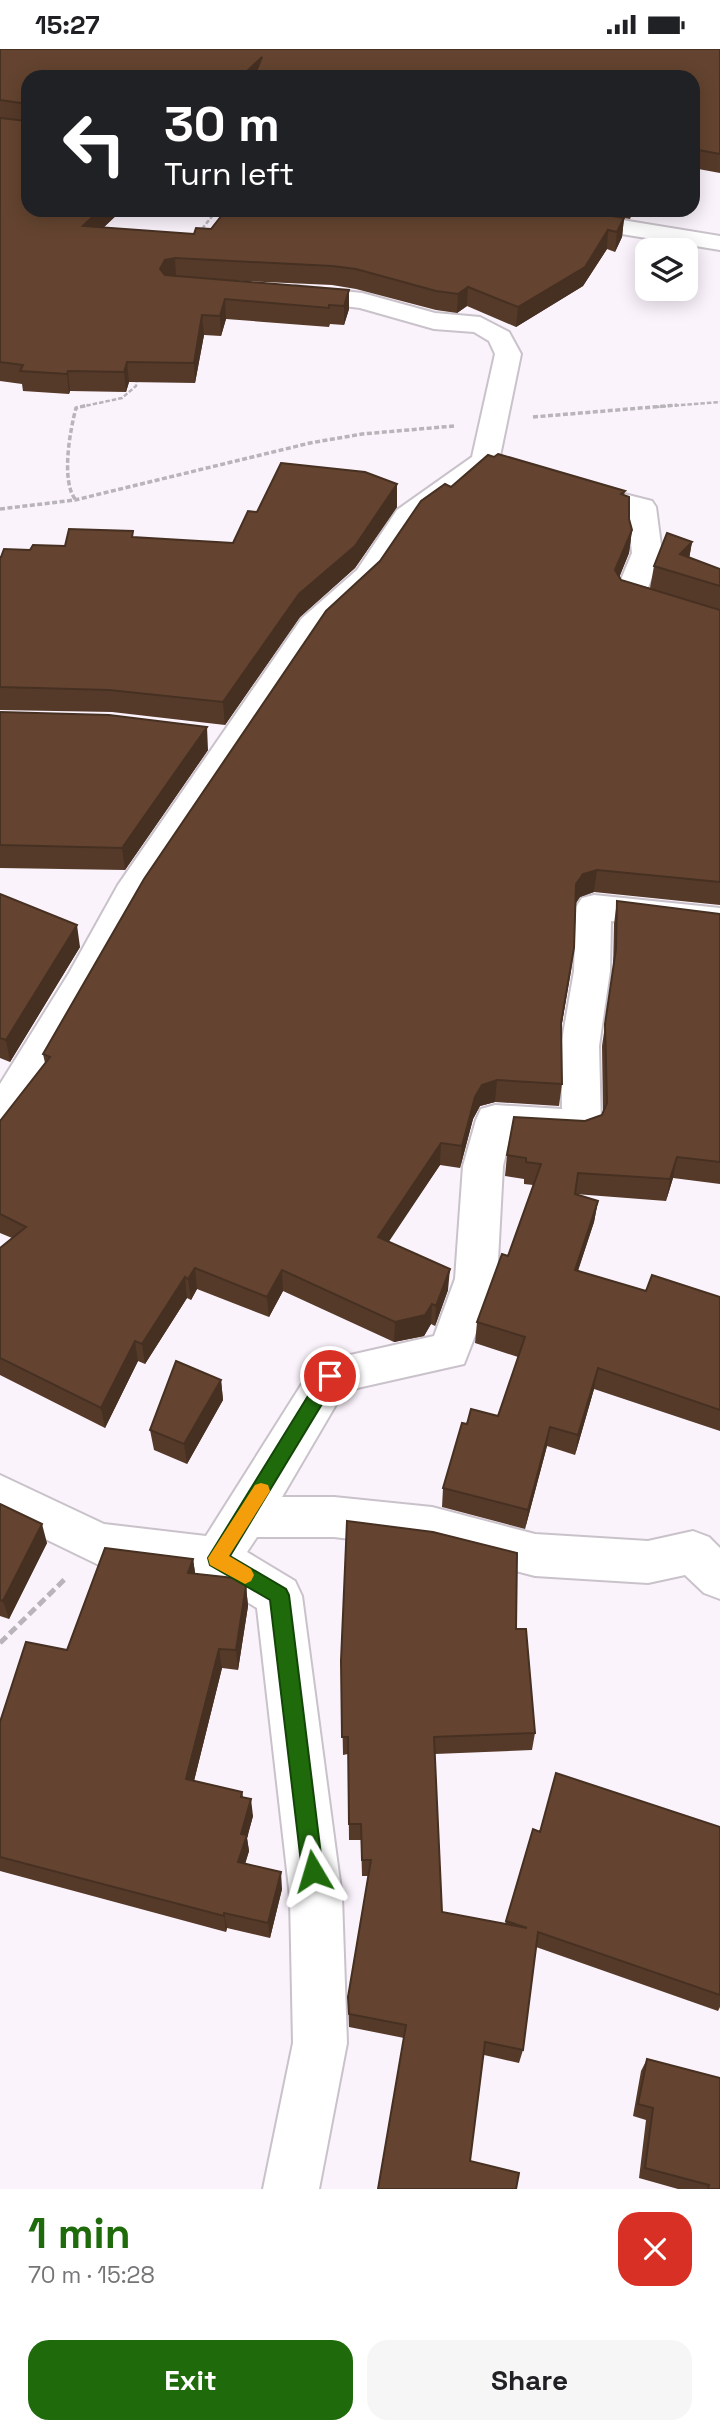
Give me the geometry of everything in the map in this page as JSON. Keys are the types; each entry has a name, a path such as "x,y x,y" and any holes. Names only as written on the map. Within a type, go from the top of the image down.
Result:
{"street":[{"path":"561,217 720,242"},
{"path":"0,1117 82,981 220,738 313,625 368,576 407,516 499,464 493,421 508,354 500,337 480,325 434,321 362,301 332,296 268,293"},
{"path":"556,484 642,507 647,553 630,594 720,623"},
{"path":"217,1558 245,1517 330,1376 449,1351 476,1279 483,1165 495,1120 582,1125 580,1046 592,971 594,907 720,921"},
{"path":"0,1495 99,1544 217,1558 279,1595 314,1883 320,2043 291,2189"},
{"path":"245,1517 334,1517 432,1528 535,1555 648,1562 693,1552 720,1578"}],"path":[{"path":"195,243 199,232 211,217"},
{"path":"75,500 69,491 69,433 76,408 122,398 136,386 138,372"},
{"path":"0,509 75,500 310,443 362,434 720,402"},
{"path":"0,1643 99,1544"}],"building":[{"path":"0,49 720,49 720,154 700,150 700,70 257,70 262,57 248,70 21,70 21,103 0,100"},
{"path":"0,118 21,120 21,217 93,217 83,226 194,234 196,228 211,229 220,217 624,218 617,232 608,230 585,267 518,307 468,287 458,294 436,291 356,269 175,258 165,260 160,269 165,275 349,290 344,306 329,305 329,308 225,299 220,316 202,315 194,363 127,362 124,372 68,371 67,374 20,371 23,365 0,362"},
{"path":"498,454 625,491 621,494 629,497 632,530 615,570 621,580 720,610 720,882 597,870 583,874 576,884 574,948 561,1023 562,1084 497,1080 482,1085 475,1097 462,1146 441,1143 378,1237 450,1269 436,1306 432,1304 425,1315 395,1322 282,1270 267,1297 195,1268 188,1279 185,1277 142,1344 135,1341 101,1408 0,1358 0,1248 26,1227 0,1214 0,1121 50,1057 43,1054 144,879 326,611 380,561 421,501 445,484 451,487 488,455 494,457"},
{"path":"281,463 365,472 397,484 355,546 299,594 223,702 109,690 0,687 0,557 4,549 30,550 33,545 65,546 69,529 133,531 132,537 233,543 248,511 257,512"},
{"path":"667,533 692,542 680,554 720,569 720,586 654,566"},
{"path":"0,712 109,715 207,727 122,848 0,845"},
{"path":"0,894 77,925 6,1040 0,1038"},
{"path":"617,901 720,914 720,1162 677,1157 670,1179 578,1173 575,1194 598,1201 575,1270 646,1291 652,1275 720,1297 720,1410 598,1368 578,1435 550,1427 528,1510 443,1488 462,1423 467,1424 471,1409 498,1416 525,1337 477,1322 502,1254 508,1256 541,1164 507,1155 514,1117 585,1121 602,1115 607,1103 605,1024 616,949"},
{"path":"176,1361 221,1380 184,1444 150,1430"},
{"path":"0,1504 42,1524 3,1601 0,1600"},
{"path":"347,1521 433,1532 517,1553 516,1629 526,1629 535,1733 434,1737 442,1912 527,1928 506,1921 533,1829 540,1832 556,1773 720,1827 720,1995 538,1932 523,2050 485,2042 470,2161 519,2173 516,2189 378,2189 406,2025 349,2014 348,1997 371,1860 362,1860 361,1824 349,1824 348,1737 342,1737 341,1661"},
{"path":"105,1548 193,1559 188,1573 234,1578 246,1586 236,1650 219,1649 186,1779 242,1792 241,1797 251,1799 241,1834 247,1835 238,1862 281,1872 268,1923 224,1913 224,1916 0,1857 0,1722 26,1642 67,1650"},
{"path":"647,2059 720,2078 720,2189 708,2189 709,2185 645,2168 653,2108 638,2104"}],"slow traffic":[{"path":"245,1575 217,1558 261,1491"}],"route":[{"path":"313,1871 279,1595 217,1558 245,1517 330,1376"}]}
